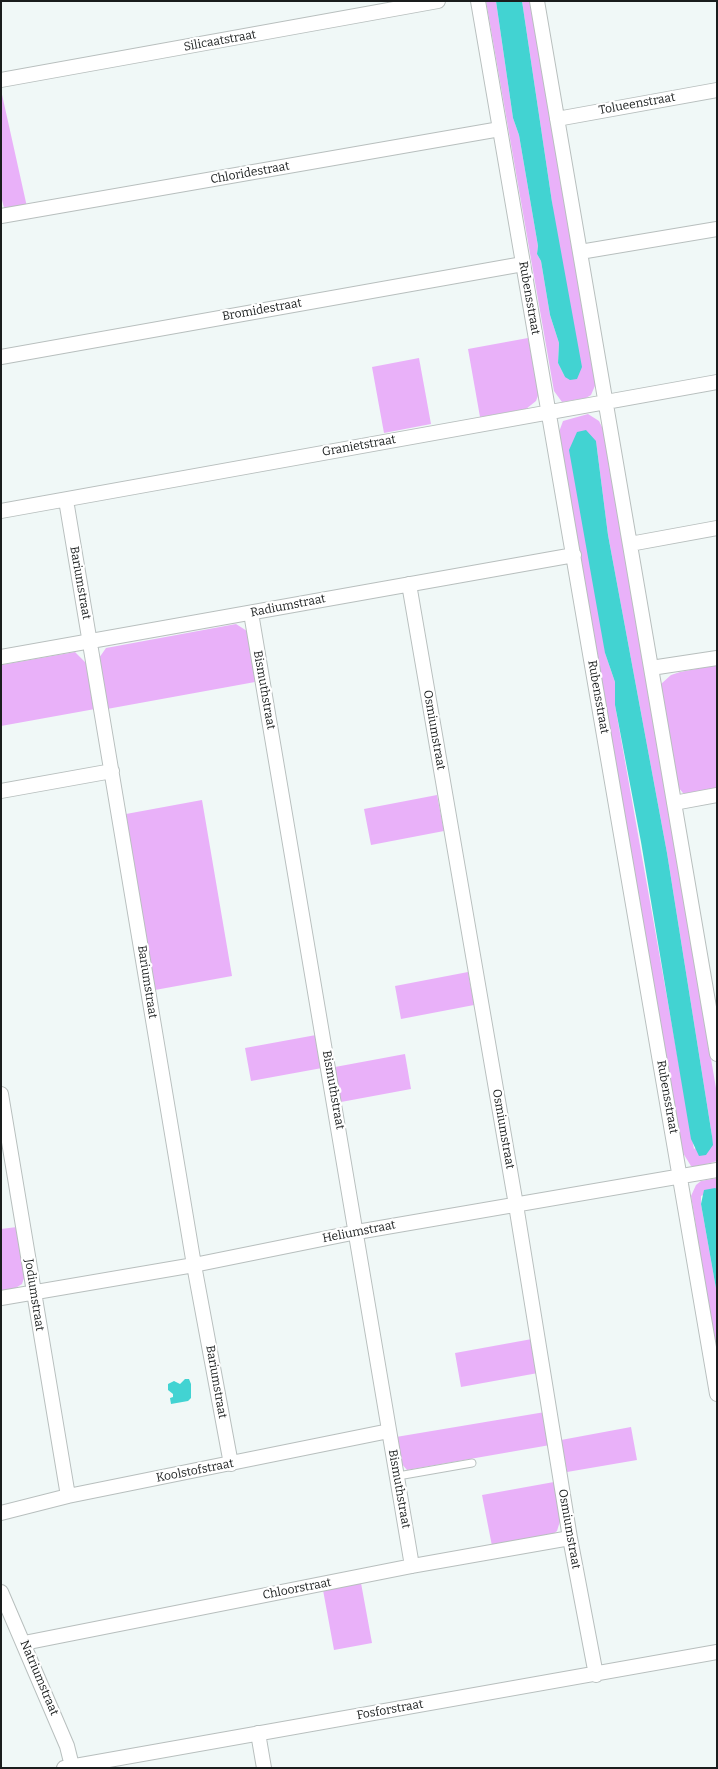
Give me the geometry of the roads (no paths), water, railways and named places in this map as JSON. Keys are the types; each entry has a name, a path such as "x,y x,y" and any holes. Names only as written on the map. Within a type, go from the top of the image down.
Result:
{"street":[{"name":"Silicaatstraat","path":"1,80 438,1"},
{"name":"Rubensstraat","path":"478,1 550,411 717,1394"},
{"path":"537,1 717,1054"},
{"name":"Tolueenstraat","path":"557,119 717,90"},
{"name":"Chloridestraat","path":"1,216 500,129"},
{"path":"580,252 717,229"},
{"name":"Bromidestraat","path":"1,357 523,264"},
{"name":"Granietstraat","path":"1,511 717,382"},
{"name":"Bariumstraat","path":"66,500 194,1265 231,1464"},
{"path":"630,544 717,528"},
{"name":"Radiumstraat","path":"1,657 574,555"},
{"name":"Osmiumstraat","path":"409,584 516,1205 570,1538 596,1675"},
{"name":"Bismuthstraat","path":"251,613 412,1566"},
{"path":"652,668 717,658"},
{"path":"1,791 112,771"},
{"path":"674,803 717,795"},
{"name":"Jodiumstraat","path":"1,1094 68,1496"},
{"name":"Heliumstraat","path":"1,1298 194,1265 357,1232 717,1170"},
{"name":"Koolstofstraat","path":"1,1513 68,1496 389,1431"},
{"name":"Chloorstraat","path":"24,1643 412,1566 570,1538"},
{"name":"Natriumstraat","path":"1,1592 67,1746 68,1767"},
{"name":"Fosforstraat","path":"68,1767 596,1675 717,1652"},
{"path":"258,1733 264,1768"}],"lane":[{"path":"398,1476 472,1462"}],"water":[{"path":"496,1 522,1 552,202 582,367 577,379 570,380 565,377 558,363 559,343 550,315 541,261 537,254 538,246 519,135 513,118"},
{"path":"586,430 596,441 608,535 667,853 712,1136 713,1145 706,1155 699,1156 691,1139 641,842 615,705 615,682 605,653 569,450 577,432"},
{"path":"717,1189 717,1294 701,1204 704,1190"},
{"path":"185,1379 189,1379 191,1384 191,1398 188,1401 171,1404 170,1398 173,1397 173,1394 168,1390 168,1384 174,1381 180,1384"}]}
